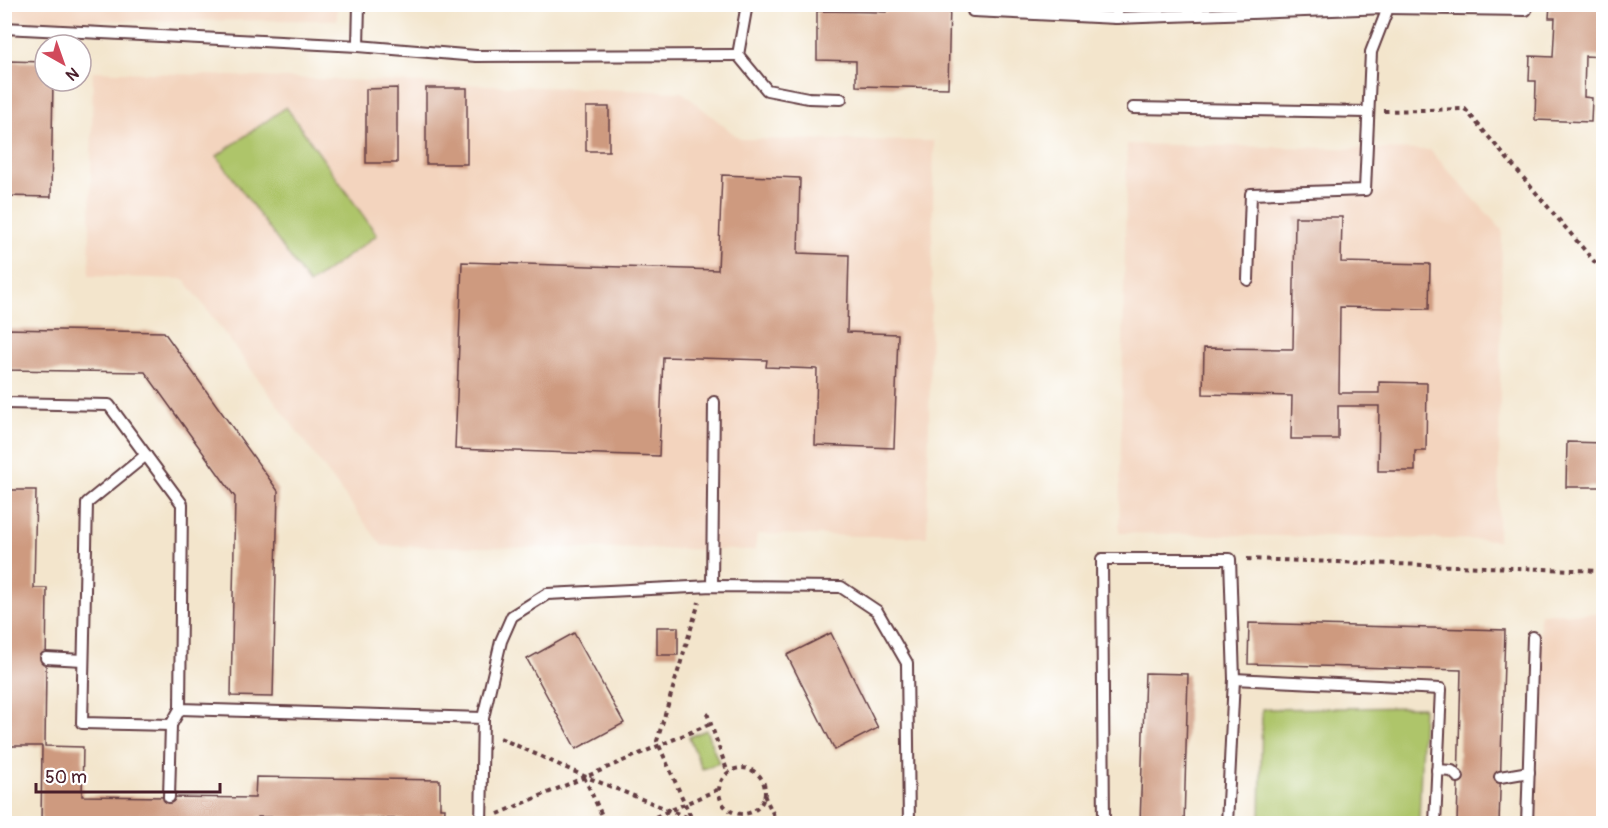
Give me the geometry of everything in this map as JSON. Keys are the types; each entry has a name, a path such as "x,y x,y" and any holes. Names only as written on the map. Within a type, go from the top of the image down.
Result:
{"lane":[{"path":"358,46 359,4"},
{"path":"747,4 738,55 767,90 808,98 841,99"},
{"path":"972,4 973,11 1116,18 1388,6 1526,10"},
{"path":"1116,4 1116,18"},
{"path":"1248,280 1251,194 1365,190 1371,52 1388,6"},
{"path":"4,28 358,46 476,56 738,55"},
{"path":"1133,108 1368,112"},
{"path":"708,587 714,402"},
{"path":"4,403 109,405 182,504 180,709 171,725 169,797"},
{"path":"146,455 87,503 82,723 171,725"},
{"path":"1104,824 1102,559 1230,559 1234,679 1227,824"},
{"path":"481,822 483,724 501,641 512,616 547,594 708,587 842,587 877,611 907,663 909,824"},
{"path":"1527,824 1533,637"},
{"path":"46,658 84,660"},
{"path":"1234,679 1441,689 1435,824"},
{"path":"180,709 483,724"},
{"path":"1437,770 1452,771 1458,777"},
{"path":"1500,777 1529,772"}],"path":[{"path":"1368,112 1466,109 1604,273"},
{"path":"1230,559 1604,571"},
{"path":"694,824 657,741 708,587"},
{"path":"707,713 728,773"},
{"path":"483,724 584,776 704,824"},
{"path":"481,822 710,724"},
{"path":"764,795 757,808 743,814 735,813 723,804 719,789 728,773 737,769 751,771 761,780 764,795 778,824"},
{"path":"584,776 606,824"},
{"path":"639,824 719,789"}],"shaded area":[{"path":"337,4 337,20 5,21 5,5"},
{"path":"93,71 682,92 740,139 934,141 927,537 757,534 755,550 382,546 184,279 89,276"},
{"path":"1127,144 1430,150 1502,230 1498,540 1119,533"},
{"path":"1540,613 1603,614 1603,823 1536,823"}],"green space":[{"path":"286,107 377,235 309,284 217,156"},
{"path":"1423,707 1419,823 1260,823 1262,709"},
{"path":"706,730 719,763 702,769 689,737"}],"building":[{"path":"886,4 950,4 948,88 856,86 856,61 817,60 817,11 886,12"},
{"path":"1550,4 1604,4 1604,57 1585,56 1584,97 1592,98 1591,122 1535,120 1536,81 1529,81 1530,56 1553,57 1555,18 1549,18"},
{"path":"8,61 33,62 33,93 53,93 51,197 5,196"},
{"path":"397,88 397,163 366,163 366,89"},
{"path":"426,88 467,88 467,164 426,164"},
{"path":"586,107 609,107 609,151 586,151"},
{"path":"722,175 800,178 798,253 849,255 847,332 898,334 894,448 815,445 817,369 766,367 767,360 663,357 659,456 455,449 462,262 718,270"},
{"path":"1295,217 1342,217 1341,262 1430,264 1429,309 1340,307 1339,393 1379,393 1379,382 1427,383 1426,451 1415,451 1415,471 1378,471 1379,406 1338,406 1338,439 1291,439 1292,396 1203,394 1204,348 1293,349"},
{"path":"4,329 164,332 278,491 273,697 231,696 235,497 145,372 4,370"},
{"path":"1567,442 1604,443 1604,487 1566,487"},
{"path":"4,490 36,490 34,588 47,588 45,746 83,747 82,796 255,798 256,777 440,780 440,808 445,808 444,824 404,824 404,819 258,817 258,824 41,824 42,746 4,746"},
{"path":"1249,623 1505,630 1499,824 1457,824 1461,670 1248,664"},
{"path":"657,627 678,627 678,655 657,655"},
{"path":"574,633 624,723 576,749 527,659"},
{"path":"831,633 878,728 835,750 787,655"},
{"path":"1145,673 1188,674 1184,824 1140,824"}]}
